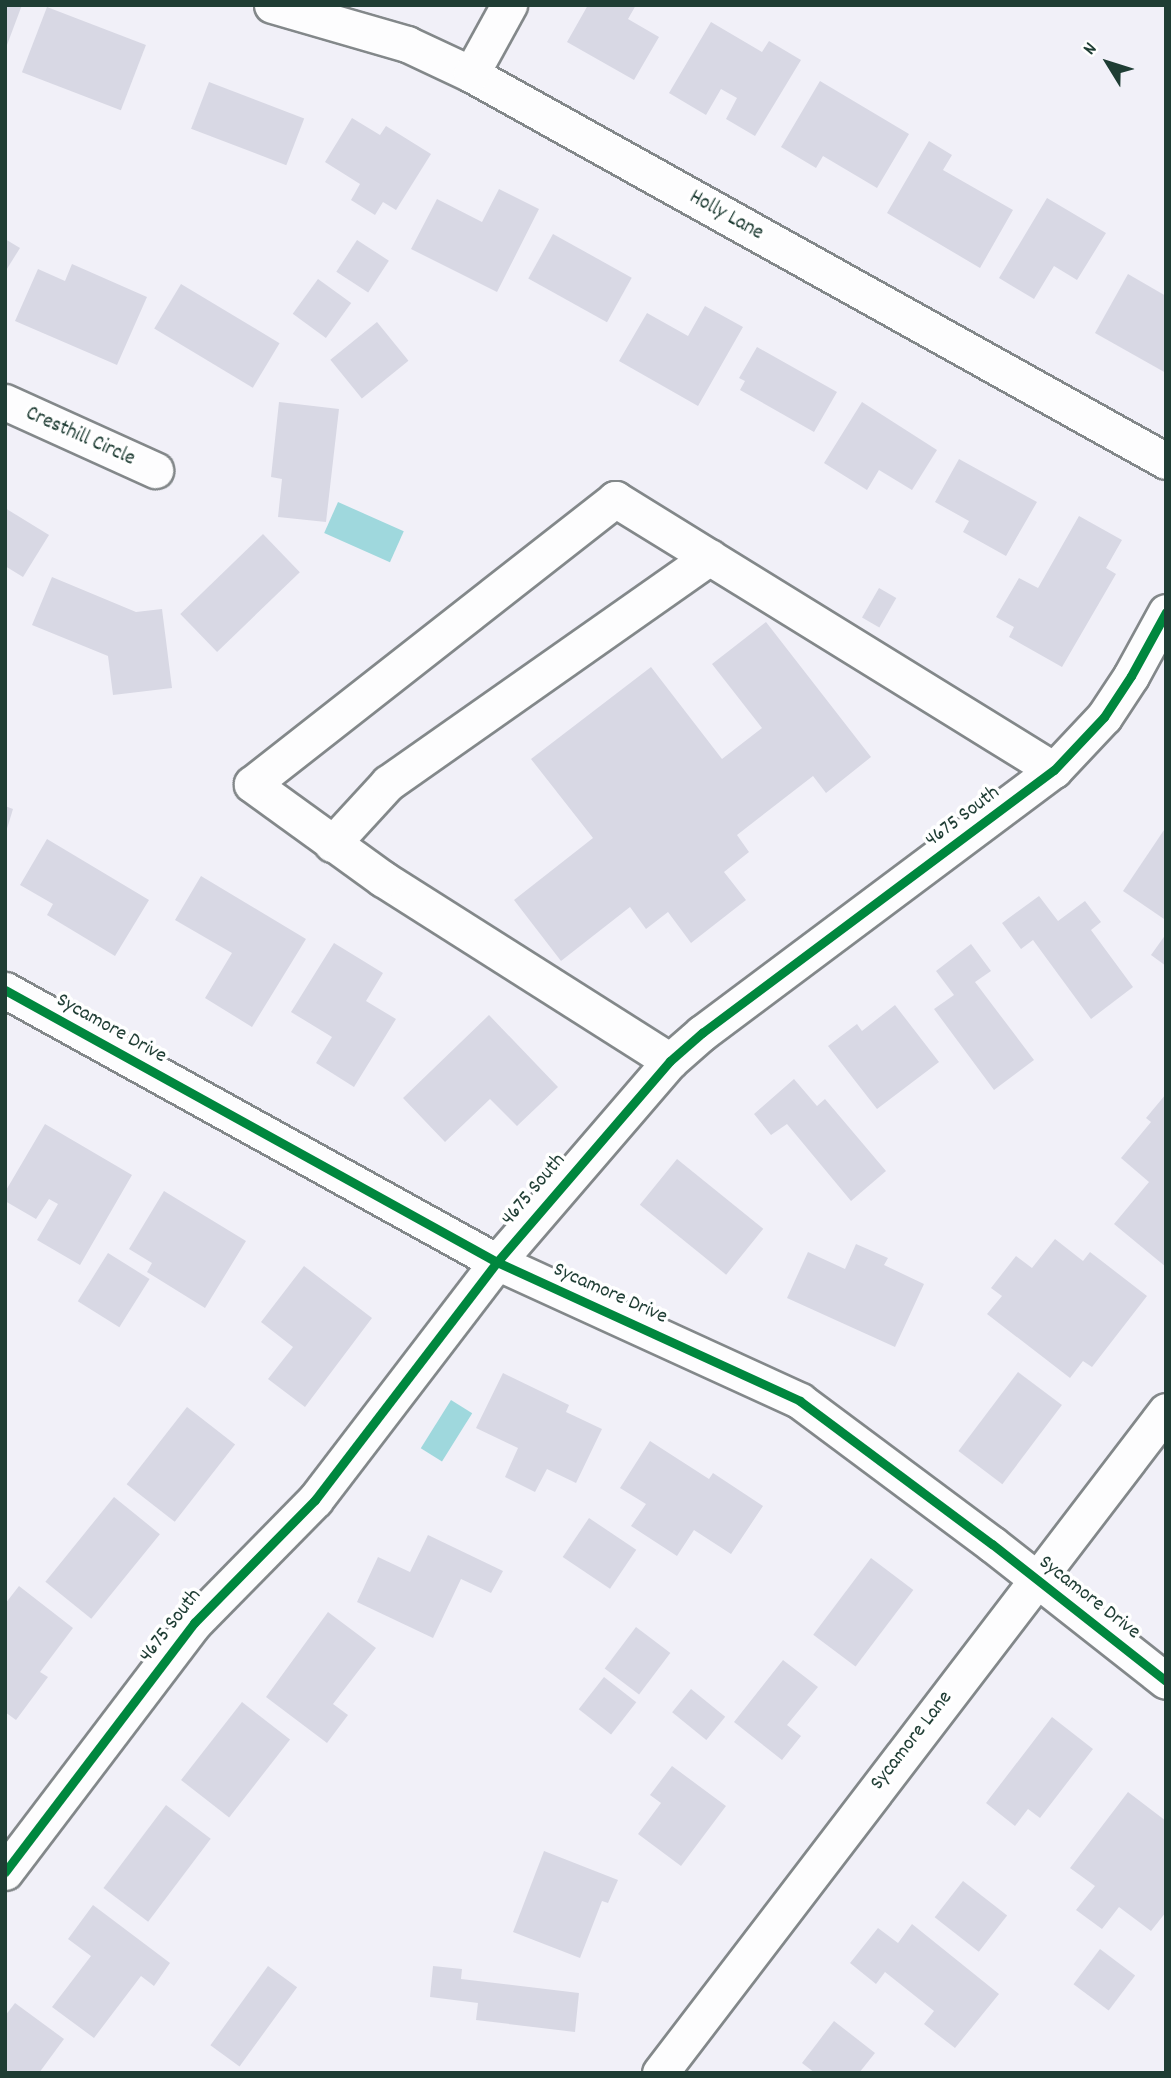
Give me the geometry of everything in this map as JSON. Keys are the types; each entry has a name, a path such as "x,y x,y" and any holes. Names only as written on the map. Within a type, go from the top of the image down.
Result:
{"street":[{"name":"Holly Lane","path":"272,5 407,44 471,74 1166,461"},
{"path":"471,74 509,5"},
{"name":"Cresthill Circle","path":"5,402 155,470"},
{"path":"670,1061 383,879 251,784 615,499 1054,770"},
{"path":"332,844 388,783 709,557"},
{"name":"4675 South","path":"5,1872 194,1623 222,1591 315,1500 497,1262 670,1061 702,1033 1054,770 1104,717 1131,676 1166,612"},
{"name":"Sycamore Drive","path":"5,990 497,1262 800,1401 1037,1579 1166,1681"},
{"name":"Sycamore Lane","path":"660,2073 1166,1411"}],"water":[{"path":"338,502 404,531 390,562 324,533"},
{"path":"451,1400 472,1413 442,1462 421,1448"}],"building":[{"path":"5,5 22,5 7,45 5,44"},
{"path":"588,5 636,5 628,19 659,37 634,80 567,42"},
{"path":"47,7 146,45 121,110 22,72"},
{"path":"711,22 762,52 769,41 801,60 755,136 726,119 737,98 721,89 706,115 669,93"},
{"path":"820,81 909,134 877,188 823,156 816,168 781,147"},
{"path":"209,82 304,119 286,165 191,129"},
{"path":"352,118 380,135 386,126 431,154 396,210 383,202 375,215 351,200 360,184 325,162"},
{"path":"929,141 952,155 943,170 1013,210 980,268 887,213"},
{"path":"499,189 539,209 497,292 411,249 437,199 482,222"},
{"path":"1047,198 1106,233 1077,280 1054,266 1034,299 999,278"},
{"path":"553,234 632,278 607,322 528,279"},
{"path":"5,239 20,248 5,272"},
{"path":"357,240 389,261 368,293 336,272"},
{"path":"72,264 147,297 117,365 15,321 38,269 65,281"},
{"path":"1128,274 1166,296 1166,373 1095,333"},
{"path":"318,279 351,303 326,338 293,314"},
{"path":"181,284 280,343 253,388 154,329"},
{"path":"705,306 743,327 698,406 619,361 647,313 688,336"},
{"path":"377,322 408,361 362,399 330,360"},
{"path":"757,347 837,392 814,432 740,390 745,381 739,378"},
{"path":"279,402 339,409 326,522 278,517 282,479 271,477"},
{"path":"862,402 937,450 912,490 879,470 867,490 824,463"},
{"path":"959,459 1037,502 1006,556 963,532 969,521 935,502"},
{"path":"5,508 49,535 23,577 5,566"},
{"path":"1079,516 1122,540 1106,568 1116,574 1062,667 1009,637 1014,627 996,617 1019,578 1038,588"},
{"path":"263,534 300,572 217,652 180,614"},
{"path":"52,577 136,612 162,609 172,688 113,695 108,656 32,625"},
{"path":"879,588 896,598 879,627 862,617"},
{"path":"766,622 871,757 826,793 813,776 737,835 749,852 724,872 746,900 691,943 668,912 646,929 630,907 561,961 514,900 593,838 531,759 651,667 722,759 762,728 712,664"},
{"path":"5,806 13,809 6,832 5,832"},
{"path":"1166,827 1166,916 1164,919 1123,891"},
{"path":"47,839 149,900 115,956 47,915 53,904 20,885"},
{"path":"201,876 306,939 252,1027 205,998 232,953 175,920"},
{"path":"1039,896 1058,921 1085,901 1101,922 1091,930 1133,987 1091,1019 1033,940 1021,949 1002,923"},
{"path":"1166,934 1166,966 1151,955"},
{"path":"334,943 383,973 366,1001 396,1019 354,1087 316,1063 332,1037 291,1012"},
{"path":"971,944 991,971 975,982 1034,1060 994,1090 934,1009 954,995 936,971"},
{"path":"895,1005 939,1062 877,1109 828,1046 857,1024 862,1031"},
{"path":"489,1015 558,1087 517,1126 490,1099 445,1142 403,1098"},
{"path":"794,1079 817,1106 825,1099 886,1171 851,1201 787,1124 771,1135 754,1114"},
{"path":"1166,1094 1166,1267 1114,1224 1149,1182 1121,1158 1151,1122 1146,1118"},
{"path":"45,1124 132,1175 80,1265 37,1240 58,1204 49,1199 36,1219 5,1201 5,1192"},
{"path":"677,1159 763,1229 726,1275 640,1205"},
{"path":"164,1191 246,1241 205,1308 147,1272 152,1263 129,1249"},
{"path":"1055,1239 1083,1261 1090,1252 1147,1296 1092,1367 1083,1361 1070,1378 987,1314 1002,1296 991,1288 1016,1256 1032,1268"},
{"path":"856,1244 888,1258 884,1265 924,1284 895,1347 787,1298 808,1252 845,1269"},
{"path":"108,1253 150,1279 119,1327 78,1301"},
{"path":"304,1266 372,1318 305,1407 268,1379 293,1347 261,1322"},
{"path":"1018,1372 1062,1405 1002,1484 958,1451"},
{"path":"503,1373 569,1405 566,1412 602,1429 576,1483 547,1469 535,1492 505,1477 518,1448 476,1428"},
{"path":"187,1407 235,1445 175,1522 127,1484"},
{"path":"650,1441 709,1479 713,1473 763,1506 731,1554 694,1530 677,1556 631,1526 646,1504 620,1488"},
{"path":"114,1497 160,1534 91,1619 45,1582"},
{"path":"589,1518 636,1550 610,1589 563,1557"},
{"path":"428,1535 503,1571 491,1593 461,1579 433,1638 357,1602 378,1557 410,1572"},
{"path":"871,1558 913,1590 856,1667 813,1635"},
{"path":"19,1586 73,1628 40,1672 48,1677 16,1720 5,1712 5,1604"},
{"path":"328,1612 376,1648 333,1704 348,1715 327,1743 266,1697"},
{"path":"636,1627 670,1653 639,1694 605,1669"},
{"path":"783,1660 818,1687 787,1725 801,1736 782,1760 734,1722"},
{"path":"604,1677 636,1702 611,1735 579,1709"},
{"path":"691,1689 725,1717 706,1740 672,1712"},
{"path":"242,1702 290,1740 229,1818 181,1780"},
{"path":"1052,1717 1093,1749 1040,1818 1028,1809 1015,1826 986,1803"},
{"path":"672,1766 726,1806 681,1866 638,1834 661,1803 650,1795"},
{"path":"1128,1792 1166,1821 1166,1912 1151,1931 1119,1907 1102,1929 1076,1910 1095,1886 1070,1868"},
{"path":"166,1805 211,1839 148,1922 103,1888"},
{"path":"544,1851 618,1880 608,1903 602,1901 580,1958 513,1932"},
{"path":"963,1881 1007,1915 979,1952 935,1917"},
{"path":"93,1905 170,1963 154,1986 141,1976 94,2038 52,2007 91,1956 68,1939"},
{"path":"912,1924 999,1994 955,2048 924,2024 934,2011 885,1972 876,1984 850,1963 878,1928 898,1943"},
{"path":"1100,1949 1135,1975 1109,2011 1074,1984"},
{"path":"268,1966 297,1987 240,2066 210,2045"},
{"path":"433,1966 462,1969 461,1979 579,1993 575,2032 476,2020 478,2003 430,1997"},
{"path":"15,2003 64,2039 39,2073 5,2073 5,2016"},
{"path":"834,2021 875,2053 859,2073 815,2073 802,2063"}],"cycle path":[{"path":"5,1872 194,1623 315,1500 497,1262 670,1061 702,1033 1054,770 1104,717 1131,676 1166,612"},
{"path":"5,990 497,1262 800,1401 992,1544 1166,1681"}]}
